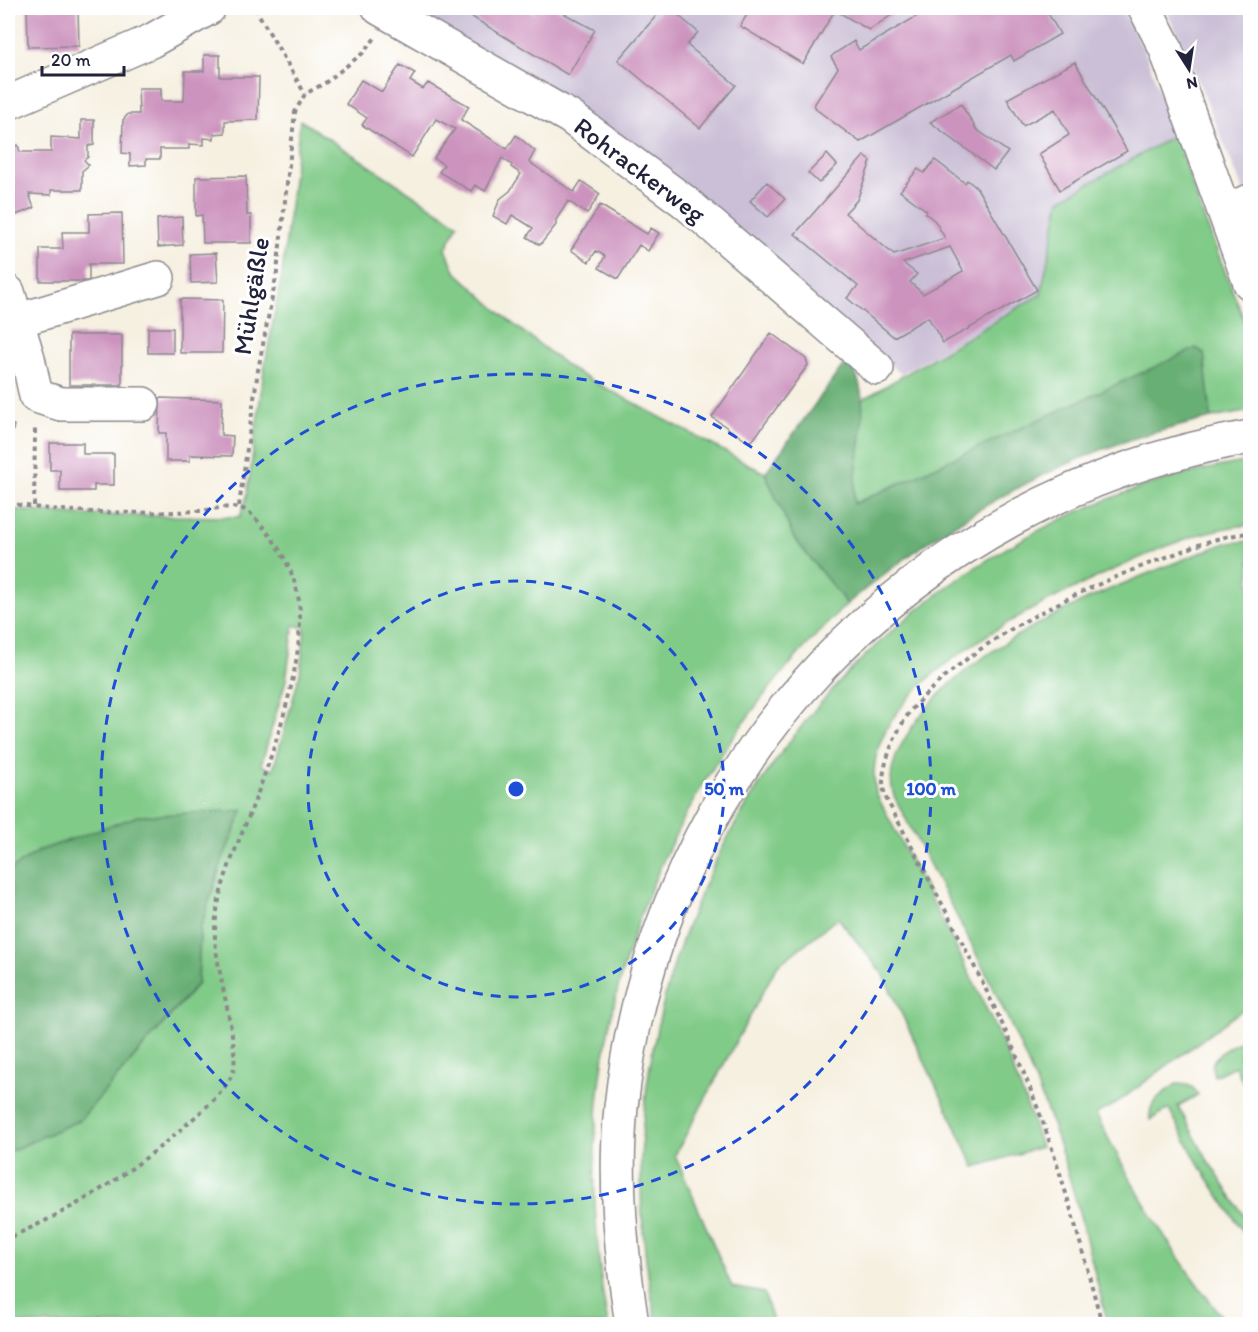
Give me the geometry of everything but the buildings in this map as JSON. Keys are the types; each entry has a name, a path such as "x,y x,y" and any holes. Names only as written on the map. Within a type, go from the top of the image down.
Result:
{"street":[{"path":"8,103 132,49 209,8"},
{"path":"1145,8 1166,47 1238,205 1251,283"},
{"name":"Rohrackerweg","path":"383,11 570,117 685,202 877,368"},
{"path":"144,404 61,404 36,396 12,306 158,278"},
{"path":"632,1324 621,1234 618,1158 621,1108 636,1018 664,920 684,871 726,791 753,750 782,710 844,642 919,577 963,547 1048,500 1107,475 1161,457 1251,437"}],"path":[{"path":"255,8 305,94 325,83 363,53 373,42 383,11"},
{"name":"Mühlgäßle","path":"239,506 258,370 277,272 293,120 305,94"},
{"path":"34,507 36,396"},
{"path":"8,503 34,507 195,511 239,506 251,514 285,560 296,587 299,618 291,685 258,792 230,864 214,930 217,964 234,1052 234,1071 212,1101 147,1158 104,1190 8,1238"},
{"path":"1102,1324 1053,1153 1034,1099 983,985 886,798 882,789 884,769 895,737 910,711 944,678 992,642 1048,610 1141,566 1210,541 1251,533"}],"shaded area":[{"path":"411,8 1122,8 1146,54 1175,135 1060,200 1041,294 901,374 664,171"},
{"path":"1165,8 1250,8 1250,207 1187,54"}],"green space":[{"path":"300,120 458,224 446,249 455,271 507,319 574,371 765,473 794,538 847,604 788,666 737,732 693,802 656,876 628,954 608,1034 597,1117 595,1203 601,1279 608,1324 8,1324 8,1152 80,1120 198,984 200,929 223,858 243,811 41,850 8,871 8,509 78,515 240,517 247,496 264,370 282,274","holes":["294,625 305,628 300,674 273,770 261,765 286,680"]},
{"path":"1175,135 1202,213 1250,335 1250,411 1211,418 1204,353 853,504 862,400 1041,294 1060,200"},
{"path":"1196,348 1204,353 1211,418 1132,439 1093,453 1018,488 912,553 847,604 794,538 765,473 847,360 856,375 863,410 854,504"},
{"path":"1250,461 1250,525 1211,531 1154,551 1031,610 991,633 952,659 918,688 891,721 876,756 876,793 987,1011 1025,1101 1041,1147 975,1167 882,973 838,918 777,966 675,1155 732,1287 764,1293 774,1324 657,1324 641,1175 657,1030 701,893 771,767 864,657 976,567 1106,500"},
{"path":"1250,541 1250,1004 1115,1104 1096,1114 1156,1223 1190,1275 1228,1324 1108,1324 1070,1181 1042,1098 991,983 894,796 891,774 904,740 929,706 960,675 997,648 1038,624 1124,583 1226,543"},
{"path":"243,810 223,858 200,929 198,983 80,1120 8,1152 8,871 41,850 138,816"},
{"path":"1250,1039 1250,1050 1240,1056 1250,1077 1250,1097 1235,1066 1214,1076 1212,1065 1224,1050 1240,1041"},
{"path":"1176,1084 1189,1086 1198,1095 1178,1106 1207,1159 1250,1225 1250,1242 1199,1165 1169,1109 1150,1120 1151,1107 1161,1095"}]}
